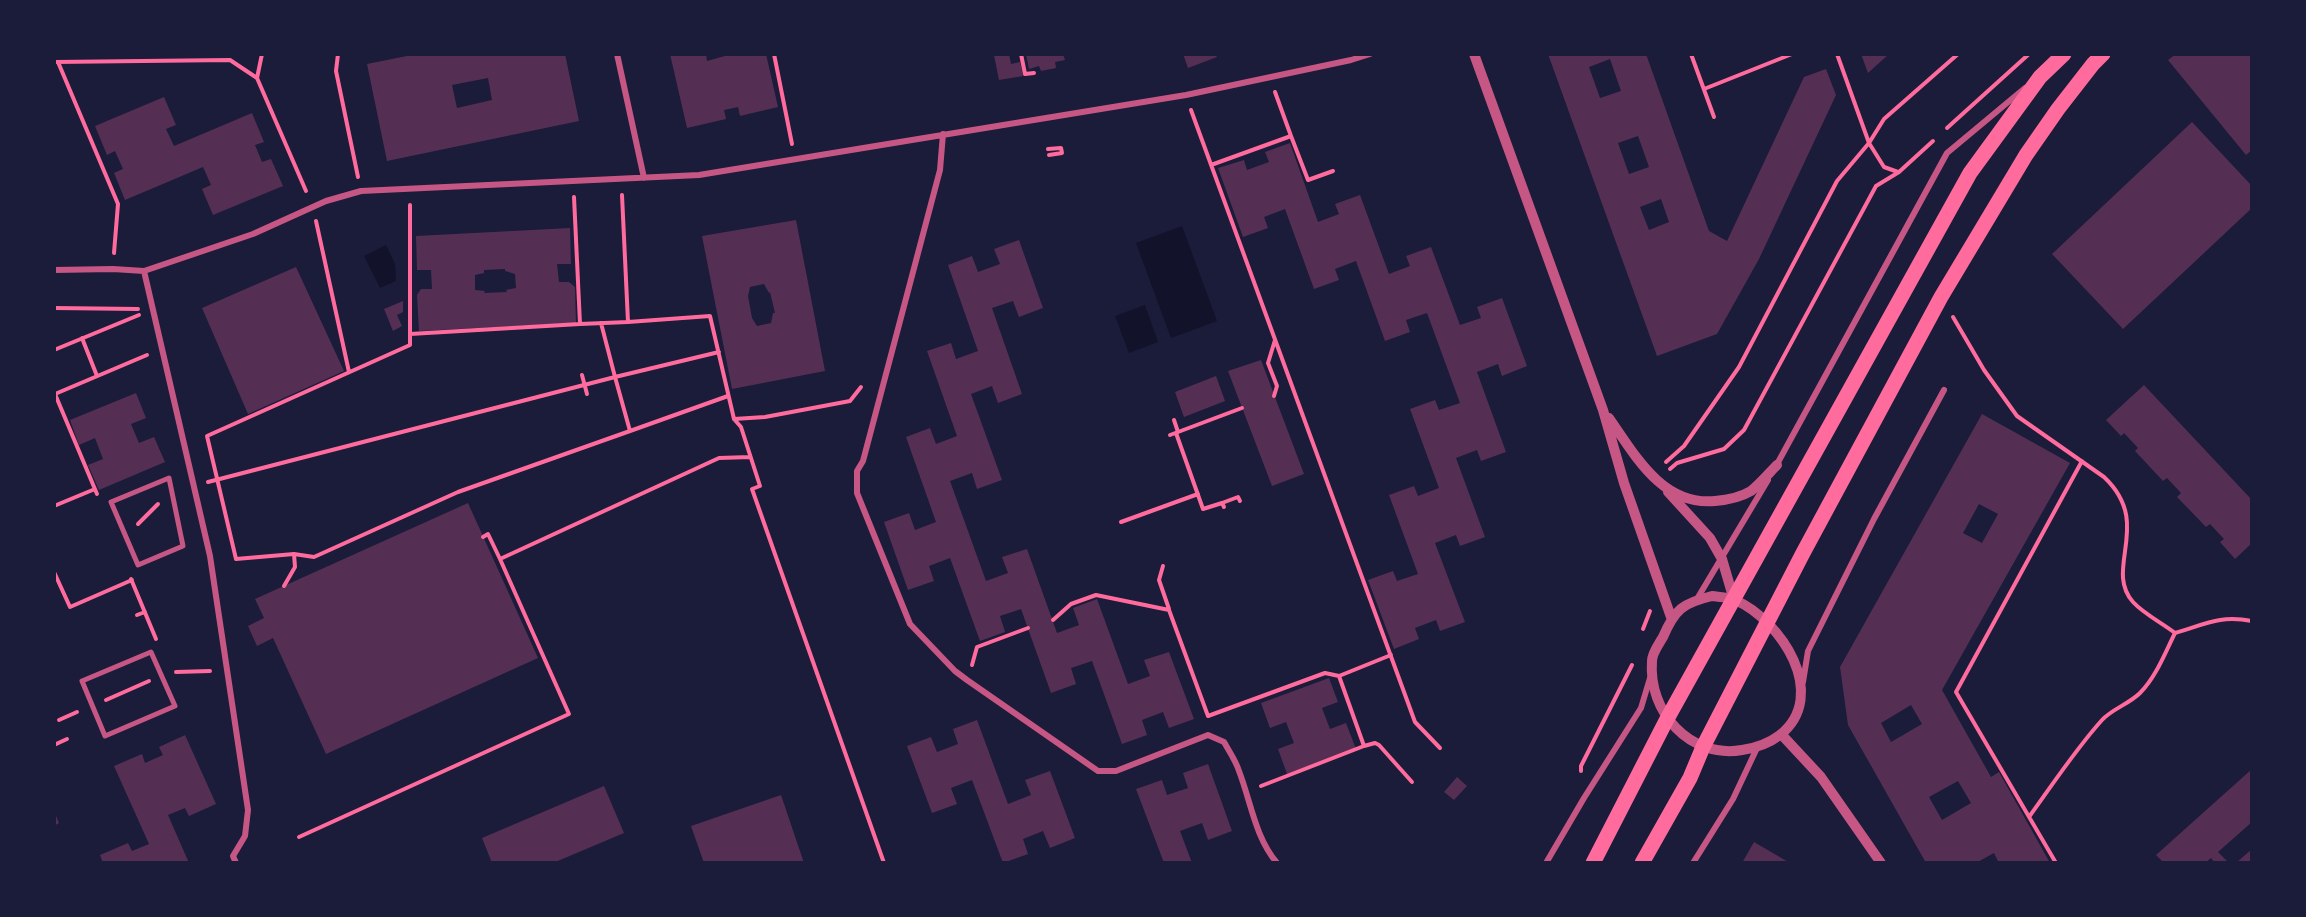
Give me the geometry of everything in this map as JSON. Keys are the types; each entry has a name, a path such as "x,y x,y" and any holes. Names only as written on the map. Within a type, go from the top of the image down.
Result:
{"main road":[{"path":"1593,863 1666,719 1970,173 2040,77 2064,54"},
{"path":"1642,863 1690,778 1703,747 1767,624 1941,297 2026,155 2065,100 2103,54"}],"street":[{"path":"617,54 644,178"},
{"path":"54,270 144,271 253,234 326,201 361,191 699,175 1186,95 1370,54"},
{"path":"1474,54 1603,410 1624,483 1671,617"},
{"path":"1697,599 1777,465 1947,153 1993,112 2040,77"},
{"path":"943,134 940,170 863,461 857,471 856,493 910,624 955,671 1098,771 1116,771 1208,735 1224,742 1239,770 1257,828 1277,863"},
{"path":"144,271 210,556 248,810 245,836 233,856 236,863"},
{"path":"1652,660 1654,690 1666,719 1683,736 1703,747 1730,752 1757,748 1781,734 1795,719 1808,651 1874,519 1944,390"},
{"path":"1603,410 1654,478 1710,538 1722,559 1734,600"},
{"path":"1665,489 1705,502 1727,500 1750,491 1777,465"},
{"path":"169,478 172,491 183,546 138,565 111,502 169,478"},
{"path":"1546,863 1641,708 1649,682 1652,660 1671,617 1684,606 1697,599 1712,596 1734,600 1767,624 1792,655 1802,688"},
{"path":"152,652 175,706 105,736 92,706 82,681 152,652"},
{"path":"1781,734 1821,777 1881,863"},
{"path":"1694,863 1733,799 1757,748"}],"path":[{"path":"257,78 262,54"},
{"path":"338,54 336,71 356,167"},
{"path":"774,54 795,159"},
{"path":"1021,54 1025,74 1034,73"},
{"path":"1691,54 1714,117"},
{"path":"1704,89 1792,54"},
{"path":"1837,54 1869,143 1884,167 1899,172"},
{"path":"1654,478 1684,446 1738,367 1837,181 1869,143 1884,119 1958,54"},
{"path":"1942,132 2030,54"},
{"path":"113,269 118,204 56,62 230,60 257,78 313,207 349,372"},
{"path":"1270,77 1308,180 1333,171"},
{"path":"1186,95 1415,722 1440,748"},
{"path":"1211,165 1291,136"},
{"path":"1654,478 1677,463 1724,449 1744,430 1876,186 1899,172 1934,140"},
{"path":"621,179 628,322"},
{"path":"573,182 580,324"},
{"path":"410,189 410,345 207,436 236,559 294,554 314,557 459,492 729,396"},
{"path":"1941,297 1984,370 2017,416 2110,482 2126,510 2128,528 2122,573 2125,588 2134,603 2175,633"},
{"path":"54,308 154,309"},
{"path":"54,350 154,309"},
{"path":"410,334 710,316 734,419 741,427 760,486 752,489 884,863"},
{"path":"601,323 630,431"},
{"path":"82,338 97,376"},
{"path":"1274,396 1277,386 1268,363 1275,340"},
{"path":"54,395 163,348"},
{"path":"194,486 718,352"},
{"path":"582,375 587,394"},
{"path":"734,419 765,417 850,401 861,387"},
{"path":"1170,435 1242,408"},
{"path":"1174,420 1203,509 1223,505 1238,497 1240,501"},
{"path":"500,559 719,458 750,457"},
{"path":"2056,863 1956,692 2082,461"},
{"path":"659,486 661,492"},
{"path":"54,505 94,489"},
{"path":"125,535 172,491"},
{"path":"1120,522 1198,494"},
{"path":"621,504 623,509"},
{"path":"299,837 568,714 488,534 483,537"},
{"path":"552,535 555,540"},
{"path":"284,586 295,567 294,554"},
{"path":"1163,566 1159,580 1208,716 1325,673 1339,675 1391,655"},
{"path":"54,572 70,607 132,580"},
{"path":"1053,620 1071,604 1096,595 1169,610"},
{"path":"1642,634 1648,615 1662,596"},
{"path":"137,615 145,612"},
{"path":"2029,817 2080,744 2106,715 2141,692 2160,664 2175,633 2217,619 2252,621"},
{"path":"967,680 977,647 1028,628"},
{"path":"1584,798 1581,766 1634,662"},
{"path":"58,720 171,672 227,670"},
{"path":"1339,675 1364,747"},
{"path":"54,745 67,739"},
{"path":"1245,792 1375,743 1379,744 1412,782"}],"shaded area":[{"path":"1182,226 1217,321 1171,338 1136,243"},
{"path":"386,245 395,264 396,281 380,288 364,256"},
{"path":"1145,305 1158,342 1129,353 1115,316"}],"building":[{"path":"417,54 565,54 579,121 387,161 367,64","holes":["488,78 492,100 457,108 452,85"]},
{"path":"670,54 706,54 707,61 732,54 766,54 778,107 740,116 738,107 724,110 726,119 687,128"},
{"path":"1009,54 1011,64 1020,62 1023,76 999,80 994,55"},
{"path":"1026,54 1063,54 1065,60 1055,62 1056,68 1041,71 1039,66 1029,69"},
{"path":"1183,54 1215,54 1217,57 1188,68"},
{"path":"1548,54 1646,54 1709,231 1727,241 1804,77 1826,69 1836,95 1759,259 1717,334 1657,356","holes":["1610,59 1621,91 1600,98 1589,67","1638,136 1649,167 1629,174 1618,143","1661,199 1669,222 1649,230 1640,207"]},
{"path":"1861,54 1889,54 1868,73"},
{"path":"2176,54 2252,54 2252,150 2246,155 2168,60"},
{"path":"164,97 176,125 166,129 174,146 252,113 264,142 255,145 262,162 271,159 283,186 213,215 202,189 211,185 203,167 125,200 114,173 123,169 115,151 107,155 95,126"},
{"path":"2192,122 2252,186 2252,208 2123,329 2052,254"},
{"path":"1290,143 1318,222 1339,214 1335,204 1360,195 1389,274 1410,266 1406,256 1431,247 1460,325 1481,318 1477,307 1502,298 1527,366 1502,376 1498,364 1477,372 1506,452 1481,461 1477,450 1456,458 1485,537 1460,546 1456,535 1435,543 1465,622 1440,631 1436,620 1415,628 1419,639 1394,649 1368,580 1393,571 1397,581 1418,574 1389,495 1414,486 1418,496 1439,488 1410,409 1435,400 1439,410 1460,403 1427,313 1406,320 1410,332 1385,341 1356,261 1335,269 1339,280 1314,289 1285,209 1264,217 1268,228 1243,237 1218,168 1244,160 1247,170 1269,162 1265,152"},
{"path":"796,220 825,371 732,389 702,236","holes":["764,284 775,313 773,313 771,323 757,326 752,318 748,296 750,287"]},
{"path":"570,228 571,264 557,264 559,282 569,282 575,287 576,323 419,331 417,295 421,289 432,289 431,270 417,270 416,236","holes":["505,269 515,274 516,288 506,290 507,292 484,293 485,291 475,290 475,275 484,273 484,270"]},
{"path":"1019,240 1043,308 1019,317 1013,301 992,308 1022,394 998,403 992,386 971,394 1002,480 977,489 972,473 950,481 986,581 1008,573 1002,557 1027,549 1057,633 1079,625 1073,608 1097,599 1128,684 1150,676 1144,660 1169,652 1194,719 1169,728 1163,712 1142,720 1147,735 1122,744 1092,661 1071,668 1076,684 1051,693 1021,609 1000,616 1005,632 980,641 950,558 929,566 934,581 908,590 884,522 909,513 915,530 936,522 906,437 930,428 936,444 957,436 927,351 951,343 956,359 978,351 948,265 972,256 978,272 1000,264 994,249"},
{"path":"296,267 344,371 248,414 202,308"},
{"path":"403,301 403,312 397,315 402,326 393,331 384,309"},
{"path":"1261,360 1304,474 1272,486 1228,371"},
{"path":"1216,376 1225,401 1184,417 1175,392"},
{"path":"2144,385 2252,500 2252,543 2235,559 2220,542 2224,539 2210,524 2206,527 2177,497 2181,493 2167,478 2163,481 2135,451 2138,448 2124,433 2121,436 2106,420"},
{"path":"136,393 146,418 131,424 139,443 154,437 165,462 99,490 88,465 103,459 95,438 79,445 70,420"},
{"path":"1982,414 2070,463 1942,690 1991,777 1999,772 2050,863 1999,863 1994,853 1976,863 1926,863 1848,725 1840,667","holes":["1979,504 1998,514 1982,543 1963,533","1911,705 1922,724 1891,742 1881,723","1958,781 1971,803 1942,820 1929,797"]},
{"path":"468,503 538,658 326,754 273,638 257,646 248,626 264,618 255,599"},
{"path":"1329,678 1338,702 1322,708 1330,729 1346,723 1356,749 1287,774 1278,749 1294,743 1286,722 1270,728 1261,703"},
{"path":"977,720 1008,804 1031,795 1025,780 1050,771 1075,838 1050,848 1043,831 1023,839 1028,854 1003,863 972,780 951,788 957,804 932,813 907,746 931,737 937,752 958,744 953,729"},
{"path":"185,735 216,804 189,816 185,808 168,815 189,863 103,863 100,855 128,843 132,851 149,844 114,766 142,754 145,763 163,755 159,747"},
{"path":"1208,764 1232,831 1208,840 1202,823 1180,831 1192,863 1164,863 1136,789 1162,780 1167,795 1188,788 1183,773"},
{"path":"2252,769 2252,822 2218,852 2229,863 2215,863 2211,858 2205,863 2164,863 2156,855"},
{"path":"1457,777 1467,786 1454,800 1444,792"},
{"path":"604,786 624,833 553,863 492,863 482,838"},
{"path":"781,795 804,863 704,863 691,826"},
{"path":"54,811 59,823 54,826"},
{"path":"1754,842 1790,863 1742,863"},
{"path":"2252,849 2252,863 2236,863"}]}
